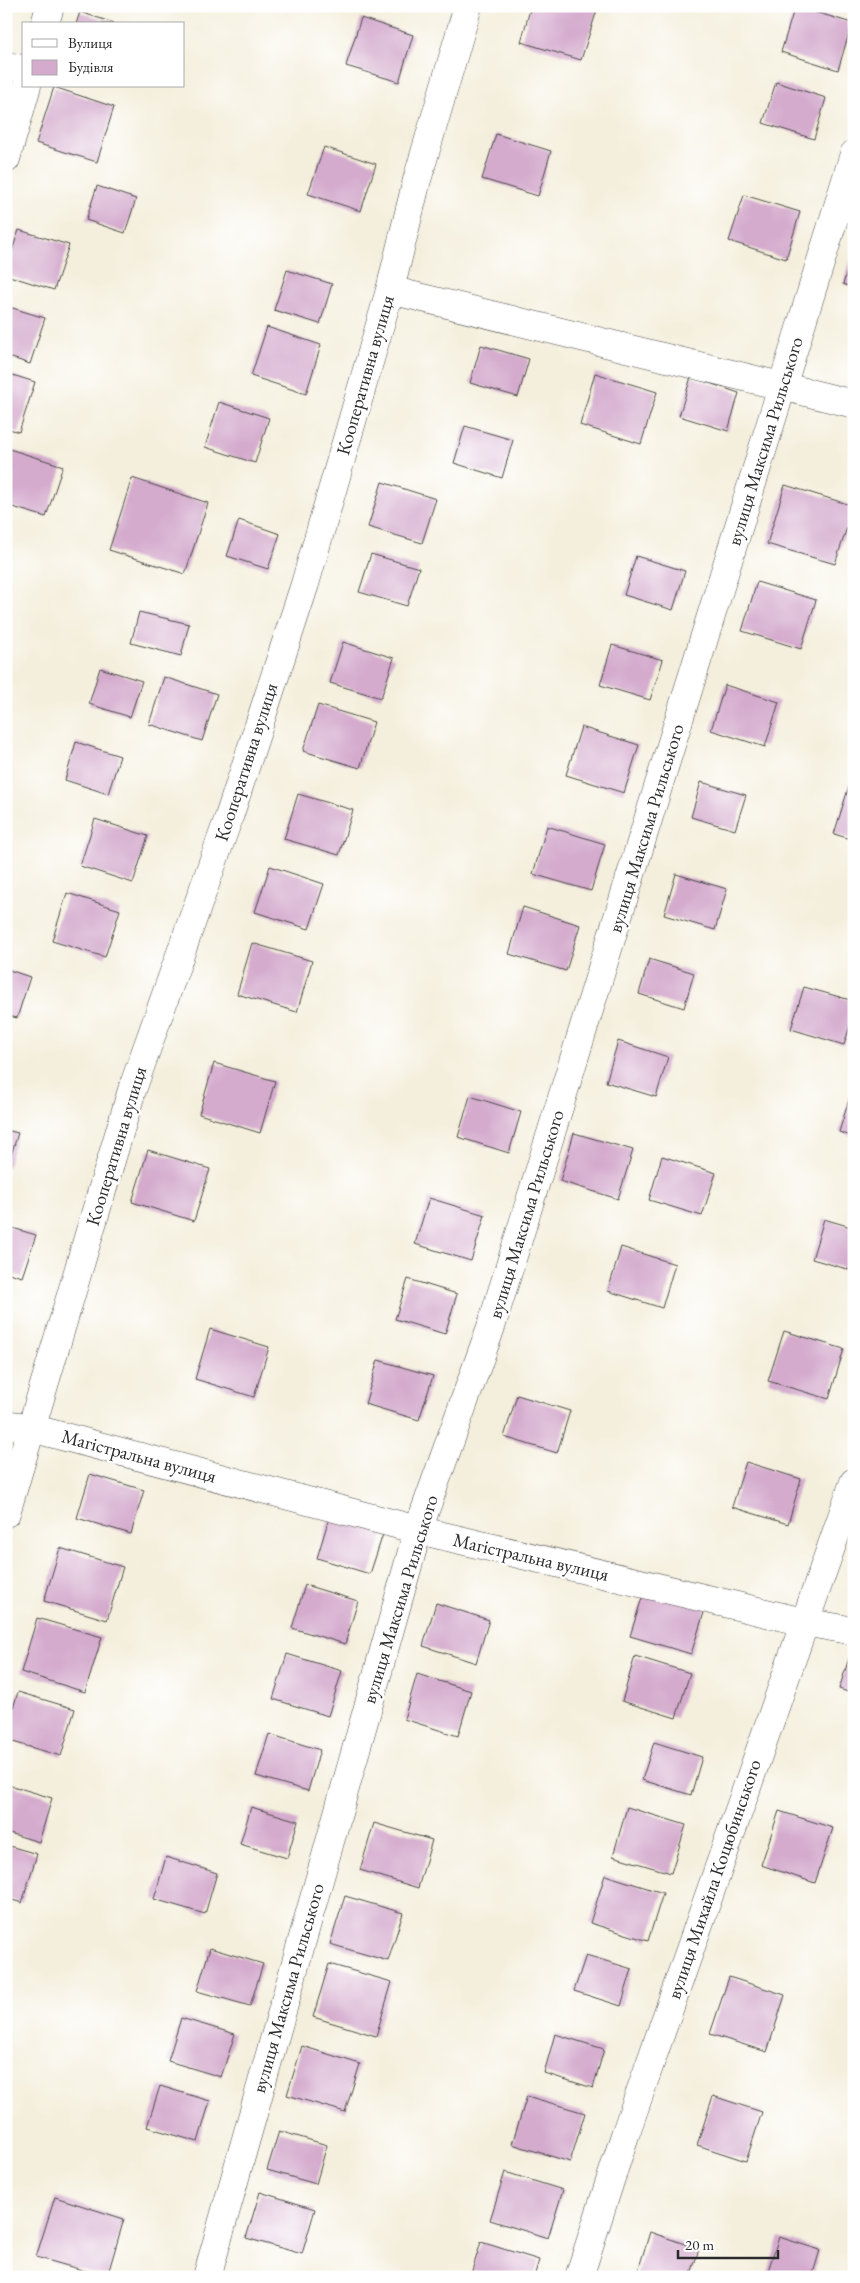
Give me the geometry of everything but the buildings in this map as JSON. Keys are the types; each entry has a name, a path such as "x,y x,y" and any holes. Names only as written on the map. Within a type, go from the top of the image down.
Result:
{"street":[{"path":"46,22 50,6"},
{"name":"Кооперативна вулиця","path":"6,1513 19,1426 132,1090 229,817 305,584 390,290 417,180 468,6"},
{"path":"6,66 22,69"},
{"path":"6,159 26,88"},
{"name":"вулиця Максима Рильського","path":"206,2277 418,1530 491,1327 854,154"},
{"path":"390,290 854,404"},
{"name":"Магістральна вулиця","path":"19,1426 418,1530 804,1622 854,1631"},
{"name":"вулиця Михайла Коцюбинського","path":"578,2277 625,2135 854,1482"}]}
